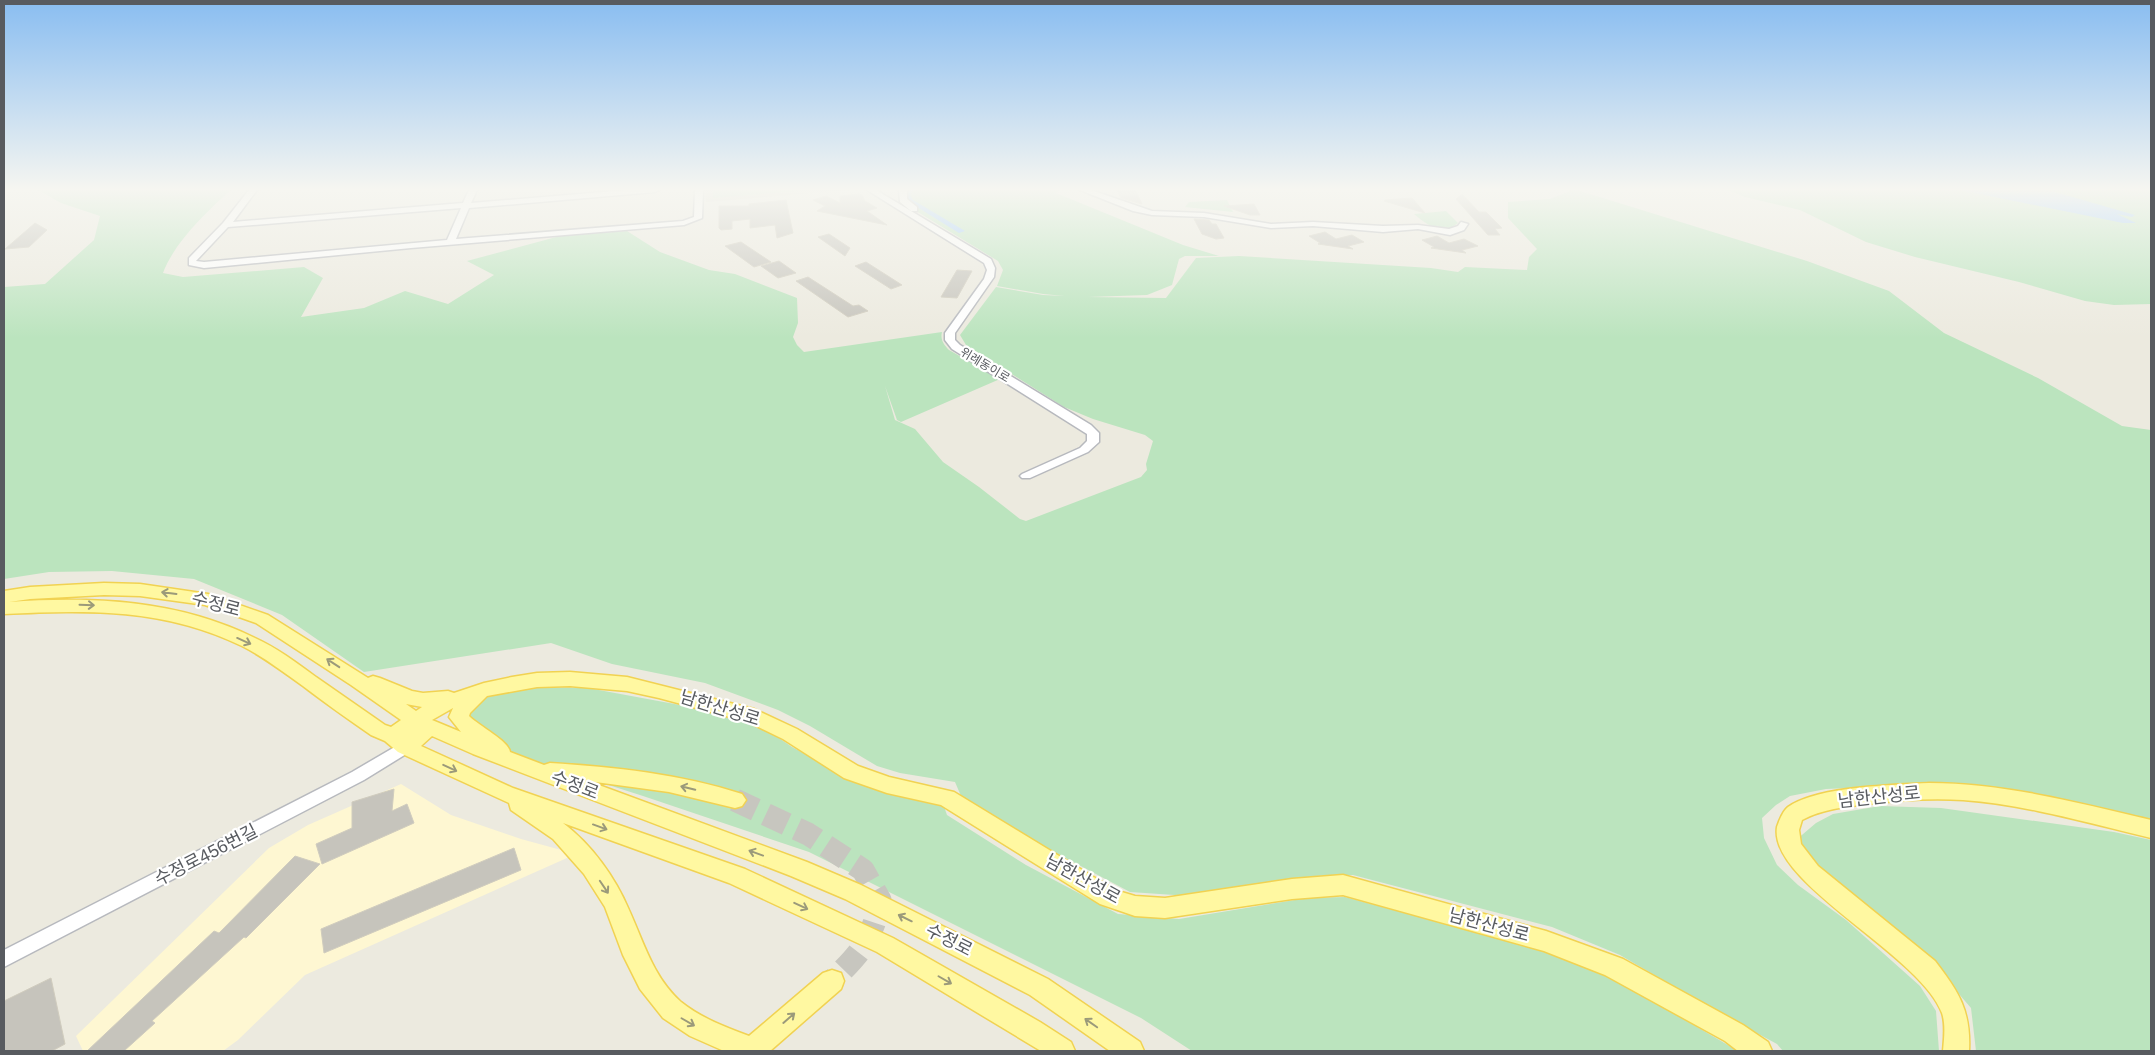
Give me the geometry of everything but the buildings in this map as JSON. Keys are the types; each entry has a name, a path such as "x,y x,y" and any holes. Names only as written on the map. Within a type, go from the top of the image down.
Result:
{"main road":[{"name":"수정로","path":"4,597 30,593 113,589 174,594 208,600 262,619 424,724 462,741 798,869 852,892 1039,987 1131,1051"},
{"name":"수정로","path":"4,608 62,604 120,606 160,611 196,620 250,643 282,662 378,730 399,742 506,794 737,876 885,945 1031,1030 1062,1051"},
{"path":"358,680 378,684 409,698 424,700 441,700 484,690"},
{"name":"남한산성로","path":"424,724 438,706 484,690 537,680 593,680 651,689 718,705 773,724 851,772 887,785 947,798 1108,897 1135,906 1165,908 1292,889 1343,886 1546,941 1614,967 1734,1033 1760,1051"},
{"path":"484,690 466,705 459,717 464,724 510,758"},
{"path":"399,742 424,724"},
{"path":"536,770 604,774 669,784 735,800"},
{"name":"남한산성로","path":"1956,1051 1957,1030 1954,1011 1942,990 1919,963 1810,873 1796,856 1789,841 1788,824 1794,814 1815,805 1864,796 1916,791 1964,792 2042,805 2151,829"},
{"path":"506,794 566,837 583,857 614,901 638,963 663,1002 680,1018 700,1029 753,1051 832,981"}],"street":[{"path":"212,239 192,260 192,263 204,265 482,239"},
{"name":"위례동이로","path":"952,239 988,261 991,273 950,333 950,340 956,347 1087,427 1093,433 1093,442 1084,450 1026,476"},
{"name":"수정로456번길","path":"4,959 358,776 399,742"}],"shaded area":[{"path":"401,784 451,815 521,839 576,854 305,975 238,1040 223,1051 83,1051 76,1036 269,848 308,825"}],"green space":[{"path":"183,239 163,273 183,277 304,267 323,278 301,317 364,308 405,291 448,304 494,275 467,261 548,239 640,239 660,252 709,270 735,274 797,298 798,323 793,337 797,345 804,352 942,332 943,342 949,350 1000,379 901,422 897,420 885,386 895,420 915,429 943,462 1020,519 1026,521 1141,477 1147,470 1146,464 1153,441 1145,435 1093,419 1064,407 966,345 960,335 996,287 1043,295 1065,296 997,286 1003,270 998,261 962,239 1169,239 1219,256 1185,256 1179,259 1172,285 1147,295 1088,297 1166,298 1196,258 1239,256 1431,268 1458,272 1465,267 1527,270 1529,257 1537,249 1528,239 1736,239 1807,261 1889,291 1944,333 2038,378 2122,426 2151,430 2151,821 1940,784 1826,789 1790,796 1776,805 1762,818 1764,838 1777,865 1798,885 1846,920 1920,986 1936,1011 1939,1051 1783,1051 1777,1044 1620,955 1552,927 1353,875 1315,876 1189,896 1130,892 1039,844 961,796 955,782 900,773 877,766 810,726 778,710 705,683 612,664 551,643 364,672 282,615 194,579 112,571 49,572 4,579 4,287 45,284 94,240"},
{"path":"1860,239 2151,239 2151,304 2114,305 2085,301 2019,282 1915,257"},
{"path":"537,687 588,688 707,710 763,727 792,747 862,784 885,791 942,801 947,815 1026,865 1118,914 1179,919 1307,898 1345,897 1547,951 1617,980 1738,1051 1192,1051 1141,1018 809,852 521,757 464,729 462,710 494,693"},
{"path":"1880,806 1941,808 2114,832 2151,840 2151,1051 1976,1051 1971,1008 1941,973 1813,867 1796,840 1816,823 1833,814"}],"tunnel":[{"path":"735,800 808,834 863,870 880,900 873,926 864,945 851,962 832,981"}]}
